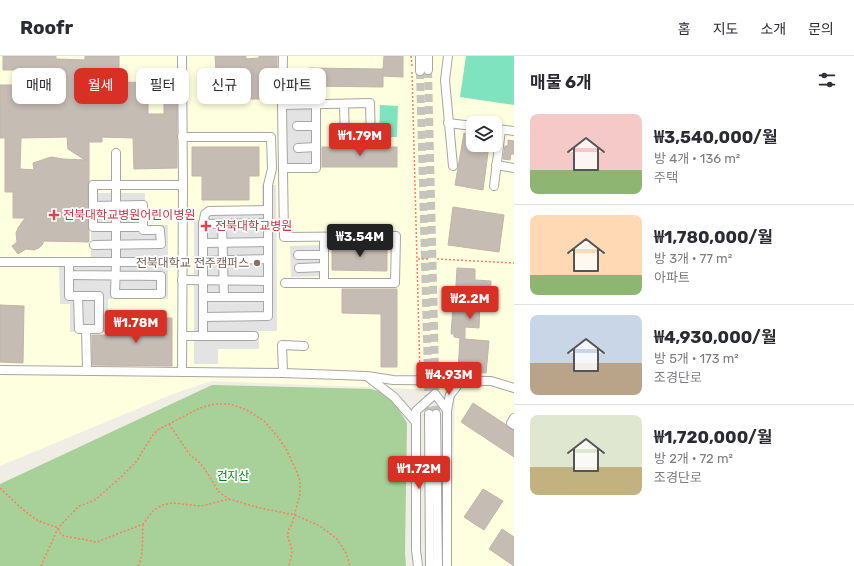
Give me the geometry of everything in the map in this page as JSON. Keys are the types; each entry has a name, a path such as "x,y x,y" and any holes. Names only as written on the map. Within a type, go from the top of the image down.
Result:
{"street":[{"path":"182,56 182,372"},
{"path":"283,56 282,105 284,237 396,236 395,283 285,283"},
{"path":"420,56 420,72"},
{"path":"420,72 428,56"},
{"path":"448,56 445,80 453,166"},
{"path":"326,104 370,103 371,141 345,142 344,104"},
{"path":"282,105 316,104 316,168 284,168"},
{"path":"448,123 466,125"},
{"path":"297,126 316,126"},
{"path":"502,130 514,131"},
{"path":"182,136 271,137 272,169 268,185 268,316 203,317"},
{"path":"298,148 316,147"},
{"path":"494,186 497,152"},
{"path":"69,275 116,275 161,276 161,294 115,294 116,275 116,153"},
{"path":"496,165 514,168"},
{"path":"143,227 93,227 93,185 183,185"},
{"path":"93,206 143,205 143,230 160,230 161,244 94,245"},
{"path":"203,336 203,224 206,214 209,211 268,210"},
{"path":"203,224 268,223"},
{"path":"222,224 224,297"},
{"path":"324,237 324,283"},
{"path":"203,243 268,242"},
{"path":"298,255 324,255"},
{"path":"203,261 268,259"},
{"path":"0,262 182,262"},
{"path":"69,262 69,296 78,296 98,296 99,329 79,329 78,296"},
{"path":"299,268 324,267"},
{"path":"182,280 268,280"},
{"path":"203,297 268,296"},
{"path":"86,329 87,370"},
{"path":"182,336 254,336"},
{"path":"282,373 282,345 304,346"},
{"path":"0,370 282,373 367,376 393,380 491,381 514,388"},
{"path":"367,376 394,396 415,421"},
{"path":"434,381 435,394 447,410"},
{"path":"447,566 447,410 450,395 461,381"},
{"path":"418,566 416,550 415,421 416,411 435,394"},
{"path":"430,566 432,414 438,566"},
{"path":"514,418 511,423 514,425"}],"path":[{"path":"420,72 418,259 420,375"},
{"path":"418,259 429,260"},
{"path":"437,259 514,263"},
{"path":"41,566 58,528 79,506 95,500 122,476 136,462 152,436 160,429 200,408 216,404 230,404 247,410 264,421 286,449 297,472 300,481 300,494 288,531 288,538 292,553 289,566"},
{"path":"169,424 190,455 204,468 219,492 229,499"},
{"path":"0,488 24,511 39,521 46,522 58,528 60,533 64,536 97,542 143,524 153,512 162,505 173,503 201,506 228,499 260,508 294,514 320,526 337,539 346,553 350,566"},
{"path":"138,566 142,558 141,539 143,524"}],"shaded area":[{"name":"전북대학교 전주캠퍼스","path":"0,56 514,56 514,566 451,566 455,393 416,389 211,381 173,394 0,466"},
{"path":"287,109 311,109 312,165 287,165"},
{"path":"262,185 276,185 277,331 259,331 259,349 218,349 218,364 194,364 194,221 199,220 206,209 262,208"},
{"path":"91,193 145,193 145,225 168,225 168,299 108,299 108,332 70,332 70,304 60,304 59,267 91,267"},
{"path":"326,245 326,276 291,277 290,246"}],"green space":[{"path":"466,56 514,56 514,105 460,97"},
{"path":"380,105 398,106 397,137 379,137"},
{"name":"건지산","path":"212,385 371,389 385,393 397,406 407,423 406,566 0,566 0,484"}],"building":[{"path":"3,56 56,56 56,59 85,60 85,56 119,56 119,68 74,68 74,104 128,104 128,82 136,82 136,104 148,104 148,114 164,114 164,104 177,104 177,168 134,169 133,138 102,137 102,142 89,142 89,242 44,241 39,248 34,250 26,249 18,254 12,246 17,242 16,233 25,218 13,218 13,192 5,192 5,138 0,138 0,85 12,85 12,104 66,104 66,68 12,68 12,70 3,70","holes":["67,137 68,149 85,160 51,157 33,163 34,170 20,169 21,138"]},
{"path":"215,56 246,56 246,59 259,58 259,56 277,56 277,68 259,68 259,99 251,99 251,68 216,68"},
{"path":"384,56 403,56 403,77 383,76 383,87 326,86 326,68 383,69"},
{"path":"464,133 466,133 466,152 488,152 483,190 455,185"},
{"path":"508,140 514,141 514,154 511,154 510,160 503,159 505,146 508,146"},
{"path":"192,147 259,147 259,176 249,176 249,200 202,200 202,176 192,176"},
{"path":"322,147 397,147 397,167 322,167"},
{"path":"453,207 504,215 499,252 448,245"},
{"path":"332,245 387,245 387,271 332,270"},
{"path":"457,268 475,269 475,280 491,281 490,301 480,300 479,328 465,327 465,339 489,341 486,373 458,371 460,338 454,337 454,334 451,334"},
{"path":"342,289 397,289 397,367 381,367 381,314 342,313"},
{"path":"0,305 24,306 23,363 0,362"},
{"path":"119,318 172,318 172,366 92,365 92,335 119,335"},
{"path":"473,403 514,430 514,457 461,422"},
{"path":"483,489 503,501 484,530 464,517"},
{"path":"502,529 514,537 514,566 489,549"}],"tunnel":[{"path":"428,70 436,414"},
{"path":"420,71 429,414"}],"place":[{"name":"전북대학교병원어린이병원","path":"54,215"},
{"name":"전북대학교병원","path":"206,226"},
{"name":"전북대학교 전주캠퍼스","path":"257,263"}]}
